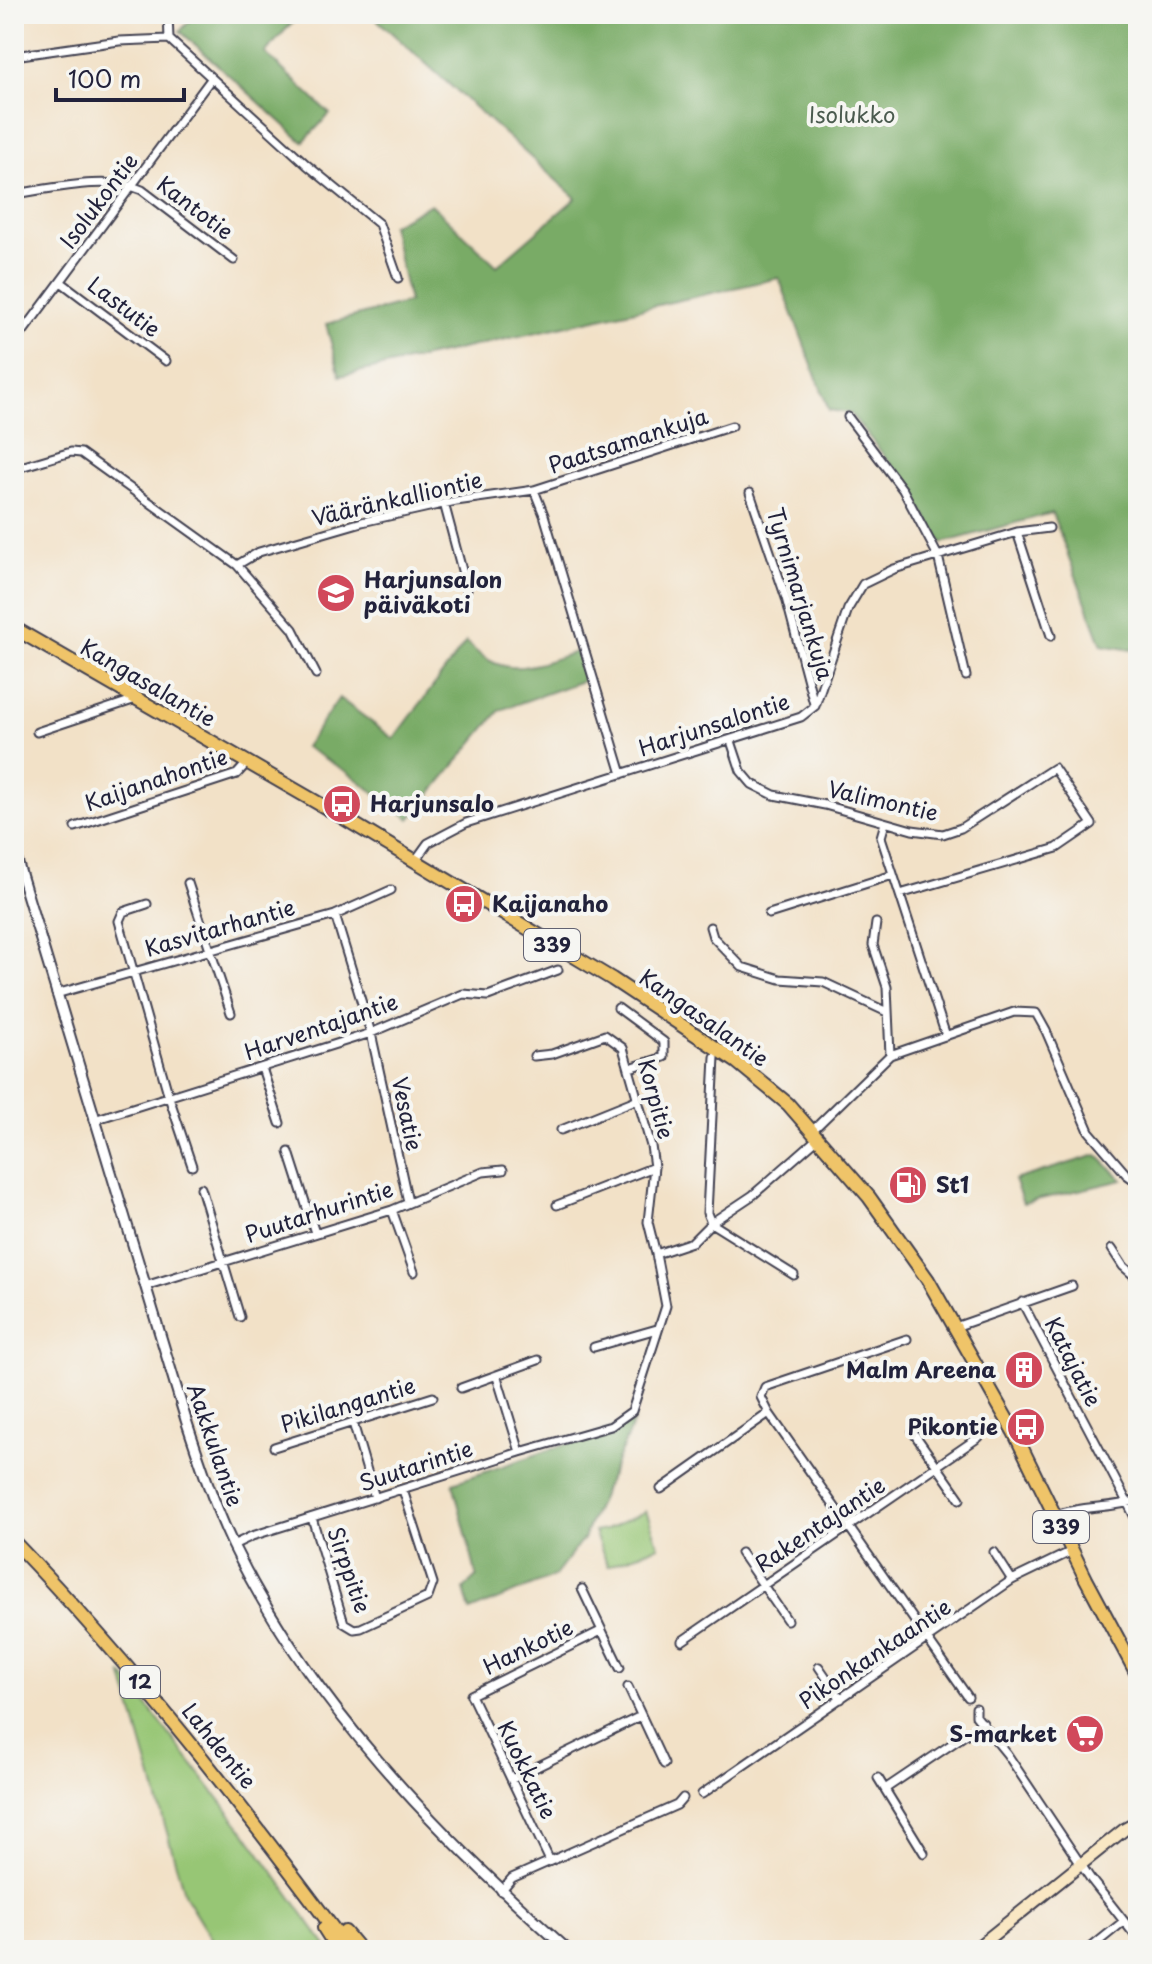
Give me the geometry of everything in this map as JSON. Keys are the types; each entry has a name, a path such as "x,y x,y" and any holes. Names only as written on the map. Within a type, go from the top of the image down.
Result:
{"main road":[{"name":"Kangasalantie","path":"14,628 337,814 612,979 706,1041 788,1104 889,1222 955,1327 1014,1432 1138,1676"},
{"name":"Lahdentie","path":"14,1542 124,1663 259,1828 349,1950"},
{"path":"1125,1829 1138,1811"},
{"path":"974,1950 1125,1829 1138,1822"},
{"path":"259,1828 338,1950"},
{"path":"259,1828 360,1950"}],"street":[{"path":"168,14 169,39 305,164 379,224 398,278"},
{"path":"14,56 119,41 169,39"},
{"name":"Isolukontie","path":"14,344 211,79"},
{"path":"14,194 115,182 133,186"},
{"name":"Kantotie","path":"133,186 234,260"},
{"name":"Lastutie","path":"61,282 166,361"},
{"path":"848,417 903,490 938,556 966,676"},
{"name":"Paatsamankuja","path":"534,490 732,426"},
{"path":"14,469 71,452 81,453 237,565 293,629 316,674"},
{"path":"534,490 622,774"},
{"name":"Vääränkalliontie","path":"237,565 259,552 362,522 444,503 534,490"},
{"name":"Tyrnimarjankuja","path":"750,493 786,598 815,706"},
{"path":"444,503 467,589"},
{"name":"Harjunsalontie","path":"414,862 428,843 466,823 801,717 815,706 848,609 863,584 894,569 1017,532 1049,528"},
{"path":"1017,532 1051,636"},
{"path":"37,732 136,699"},
{"name":"Valimontie","path":"731,741 741,771 752,784 774,795 943,834 961,828 1054,768 1092,824 1057,848 900,894"},
{"name":"Kaijanahontie","path":"75,827 237,774 247,763"},
{"path":"885,823 881,837 946,1036"},
{"name":"Aakkulantie","path":"14,851 205,1481 233,1545 285,1634 344,1720 406,1792 501,1891 568,1950"},
{"path":"769,914 893,875"},
{"path":"188,883 231,1013"},
{"name":"Kasvitarhantie","path":"56,994 335,915 391,890"},
{"path":"147,904 123,912 119,921 192,1166"},
{"name":"Vesatie","path":"335,915 371,1033 408,1202"},
{"path":"876,923 873,945 887,987 890,1055"},
{"path":"710,927 713,937 742,967 780,979 823,982 887,1012"},
{"name":"Harventajantie","path":"94,1120 371,1033 463,994 488,996 558,970"},
{"path":"618,1008 664,1042 664,1057 630,1068"},
{"path":"656,1254 692,1242 711,1223 753,1195 890,1055 1014,1012 1036,1013 1089,1131 1126,1174 1138,1183"},
{"name":"Korpitie","path":"534,1056 552,1054 605,1035 623,1048 651,1146 654,1167 648,1222 666,1306 632,1411 611,1426"},
{"path":"715,1057 707,1208 711,1223 794,1275"},
{"path":"262,1068 280,1123"},
{"path":"561,1130 638,1099"},
{"path":"289,1152 315,1233"},
{"path":"557,1205 654,1167"},
{"name":"Puutarhurintie","path":"145,1286 392,1210 483,1172 503,1170"},
{"path":"201,1188 240,1317"},
{"path":"392,1210 414,1272"},
{"path":"1112,1249 1123,1266 1138,1279"},
{"path":"955,1327 1072,1286"},
{"name":"Katajatie","path":"1022,1302 1138,1523"},
{"path":"594,1347 657,1329"},
{"path":"907,1339 765,1387 761,1397 769,1413 968,1697"},
{"path":"461,1388 538,1360"},
{"path":"497,1377 520,1452"},
{"name":"Pikilangantie","path":"274,1447 433,1397"},
{"path":"661,1489 769,1413"},
{"path":"353,1423 375,1498"},
{"name":"Suutarintie","path":"233,1545 252,1536 611,1426"},
{"path":"913,1432 960,1499"},
{"name":"Rakentajantie","path":"682,1641 979,1437"},
{"name":"Sirppitie","path":"312,1518 344,1623 354,1629 361,1628 428,1597 432,1591 433,1583 403,1490"},
{"path":"1056,1515 1072,1509 1138,1500"},
{"name":"Pikonkankaantie","path":"702,1794 1012,1580 1072,1551"},
{"path":"994,1552 1012,1580"},
{"path":"741,1553 787,1620"},
{"name":"Hankotie","path":"582,1589 620,1668"},
{"name":"Hankotie","path":"471,1695 601,1631"},
{"path":"819,1667 841,1699"},
{"path":"628,1687 664,1764"},
{"name":"Kuokkatie","path":"471,1695 550,1861"},
{"path":"976,1708 976,1716 1007,1754 1138,1939"},
{"path":"512,1779 641,1716"},
{"path":"885,1789 983,1723"},
{"path":"878,1778 924,1853"},
{"path":"501,1891 512,1878 670,1808 683,1798"},
{"path":"1088,1950 1124,1921"}],"green space":[{"name":"Isolukko","path":"1138,14 1138,651 1102,645 1052,513 942,543 909,487 850,413 829,410 779,278 340,376 326,324 409,302 391,225 431,204 497,266 576,198 374,17 296,18 265,53 330,114 303,142 180,31 195,16"},
{"path":"466,642 480,655 507,667 533,665 579,651 587,679 500,710 410,819 347,772 305,747 339,698 394,739"},
{"path":"1097,1155 1123,1180 1023,1203 1014,1180"},
{"path":"634,1421 583,1539 555,1576 470,1611 464,1589 477,1577 453,1483"},
{"path":"646,1511 659,1546 608,1566 594,1532"},
{"path":"122,1673 250,1839 329,1950 218,1950 185,1896"}],"place":[{"name":"Harjunsalon päiväkoti","path":"336,593"},
{"name":"Harjunsalo","path":"342,804"},
{"name":"Kaijanaho","path":"464,904"},
{"name":"St1","path":"908,1185"},
{"name":"Malm Areena","path":"1024,1370"},
{"name":"Pikontie","path":"1026,1427"},
{"name":"S-market","path":"1085,1734"}]}
